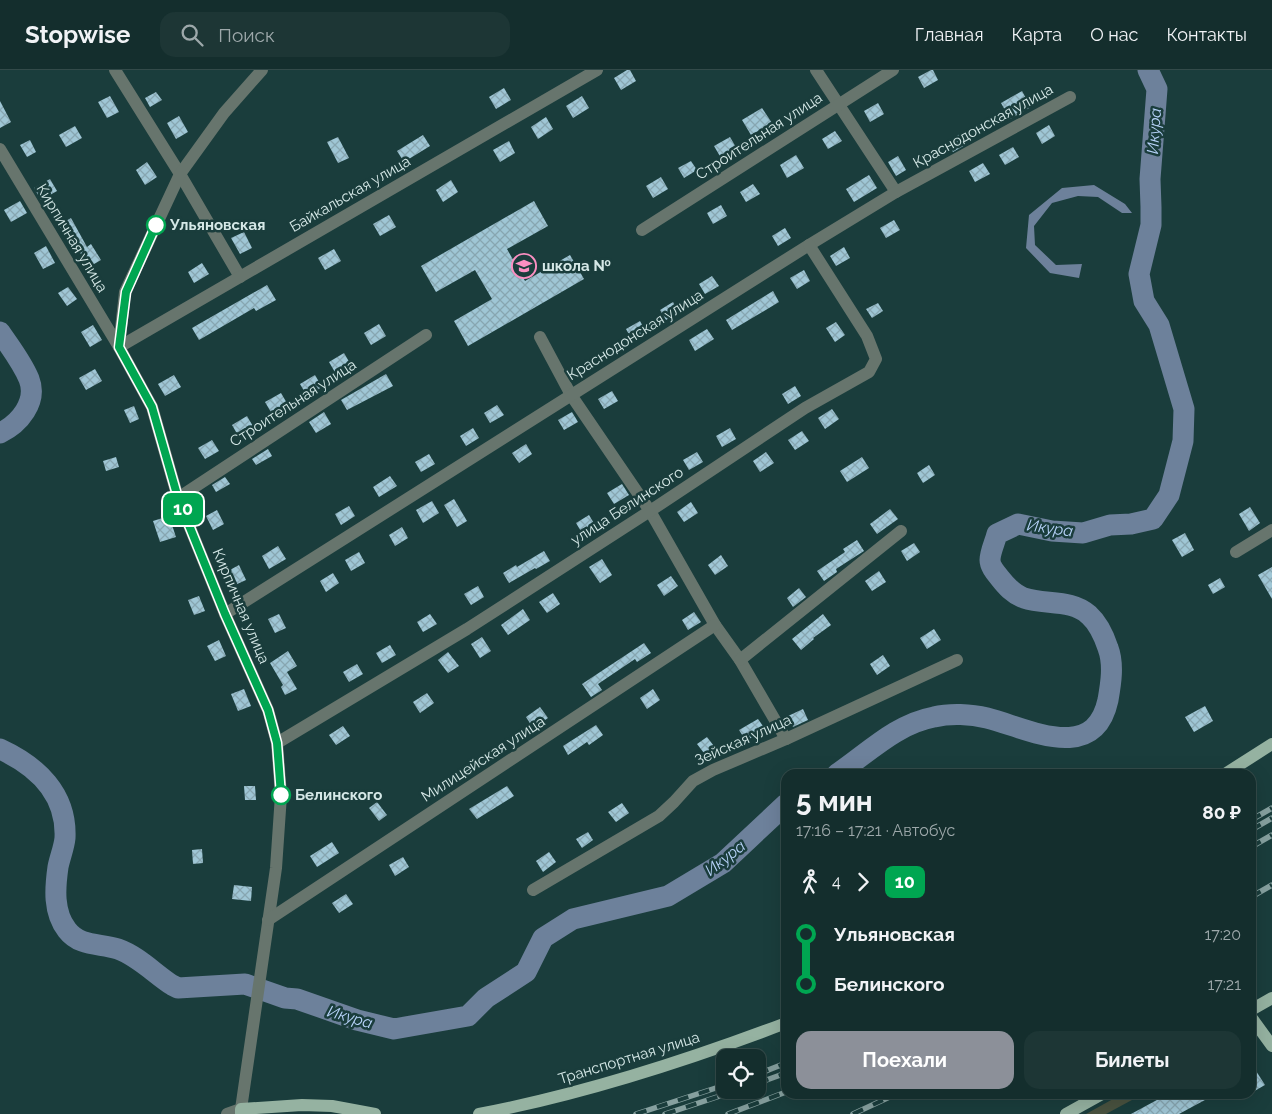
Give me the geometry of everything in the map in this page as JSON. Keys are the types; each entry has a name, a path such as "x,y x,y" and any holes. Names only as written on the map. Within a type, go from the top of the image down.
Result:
{"main road":[{"path":"1233,769 1272,744"},
{"path":"1256,1007 1272,998"},
{"path":"1256,1024 1272,1046"},
{"name":"Транспортная улица","path":"478,1114 554,1098 627,1078 742,1040 781,1025"},
{"path":"1066,1114 1093,1099"},
{"path":"241,1111 302,1105 332,1106 375,1114"}],"street":[{"path":"116,70 240,277"},
{"path":"119,347 126,292 180,174 224,112 262,70"},
{"name":"Байкальская улица","path":"119,347 597,70"},
{"path":"816,70 896,192"},
{"name":"Строительная улица","path":"642,230 893,70"},
{"name":"Краснодонская улица","path":"225,614 809,245 896,192 1070,97"},
{"name":"Кирпичная улица","path":"0,149 119,347 152,407 178,498 225,614 268,710 277,743 281,795 276,868 241,1111"},
{"name":"улица Белинского","path":"277,743 467,629 805,408 869,372 876,359 867,336 809,245"},
{"name":"Строительная улица","path":"178,498 426,335"},
{"path":"540,337 572,395 650,511 715,625 740,660 786,739"},
{"path":"1236,552 1272,530"},
{"path":"740,660 902,531"},
{"name":"Милицейская улица","path":"268,920 715,625"},
{"name":"Зейская улица","path":"533,890 659,816 693,781 713,770 786,739 957,660"},
{"path":"227,1114 241,1111"}],"green space":[{"path":"1113,1099 1134,1099 1106,1114 1086,1114"}],"water":[{"path":"1094,185 1125,204 1132,213 1122,213 1098,197 1078,196 1052,203 1034,226 1035,245 1056,265 1082,264 1079,278 1050,273 1026,248 1029,215 1062,188"}],"building":[{"path":"630,70 636,81 621,90 614,78"},
{"path":"933,70 938,80 924,88 918,77"},
{"path":"504,88 511,100 496,109 489,97"},
{"path":"1022,91 1031,107 1010,119 1001,103"},
{"path":"156,92 162,100 150,107 145,98"},
{"path":"110,96 119,112 107,118 98,102"},
{"path":"582,96 589,108 573,118 566,106"},
{"path":"0,101 11,122 0,128"},
{"path":"878,103 884,114 870,122 864,111"},
{"path":"762,108 772,123 751,135 742,120"},
{"path":"179,116 188,132 176,139 167,123"},
{"path":"546,117 553,129 538,139 531,127"},
{"path":"1049,125 1055,136 1042,144 1036,133"},
{"path":"75,126 82,138 66,147 59,135"},
{"path":"835,131 842,141 828,149 822,139"},
{"path":"960,134 967,144 953,152 947,142"},
{"path":"423,135 430,146 404,162 397,151"},
{"path":"338,137 349,158 338,163 327,142"},
{"path":"730,137 737,149 721,158 714,146"},
{"path":"30,140 36,152 27,157 20,145"},
{"path":"509,141 515,153 500,162 493,150"},
{"path":"1013,147 1019,157 1005,165 999,155"},
{"path":"796,155 804,168 787,178 780,165"},
{"path":"898,156 906,170 896,176 888,162"},
{"path":"691,161 697,170 684,178 678,168"},
{"path":"147,162 157,177 145,185 136,170"},
{"path":"983,163 990,174 975,182 969,171"},
{"path":"869,175 877,188 854,202 846,189"},
{"path":"661,177 668,189 653,198 646,186"},
{"path":"50,179 57,191 41,200 34,188"},
{"path":"451,180 458,192 443,202 436,190"},
{"path":"753,184 760,194 746,202 740,192"},
{"path":"20,201 27,213 11,222 4,210"},
{"path":"534,201 548,226 507,249 525,281 570,255 584,279 468,346 454,321 492,299 475,270 436,292 421,266"},
{"path":"721,205 727,216 713,224 707,213"},
{"path":"389,215 396,227 380,236 373,224"},
{"path":"71,218 87,247 91,244 101,260 89,267 71,238 68,240 59,225"},
{"path":"894,220 900,230 886,238 880,228"},
{"path":"785,228 791,238 778,246 772,236"},
{"path":"244,232 252,248 240,254 231,238"},
{"path":"46,246 55,263 43,269 34,253"},
{"path":"844,247 850,258 836,266 830,256"},
{"path":"334,249 341,261 325,270 318,258"},
{"path":"202,263 209,274 194,283 188,272"},
{"path":"804,270 810,281 797,289 790,278"},
{"path":"712,276 719,286 705,294 699,284"},
{"path":"267,285 276,300 256,311 254,308 199,340 192,328"},
{"path":"68,287 77,299 67,306 58,293"},
{"path":"773,291 779,302 732,330 726,320"},
{"path":"673,302 679,312 666,320 660,310"},
{"path":"878,303 883,311 872,318 866,309"},
{"path":"640,321 646,332 632,340 626,329"},
{"path":"836,322 845,335 835,342 826,328"},
{"path":"379,324 386,336 371,345 364,333"},
{"path":"93,325 102,340 90,347 81,332"},
{"path":"707,329 714,339 695,351 689,340"},
{"path":"344,353 351,365 336,374 329,362"},
{"path":"95,369 102,381 86,390 79,378"},
{"path":"386,374 393,386 347,410 341,400"},
{"path":"174,375 181,387 165,396 158,384"},
{"path":"315,375 322,387 307,396 300,384"},
{"path":"795,386 801,396 788,404 782,394"},
{"path":"612,391 618,401 604,409 598,399"},
{"path":"281,393 288,405 272,414 265,402"},
{"path":"497,405 504,415 490,423 484,413"},
{"path":"134,406 139,419 130,423 124,410"},
{"path":"832,409 839,419 825,429 818,418"},
{"path":"324,412 331,424 316,433 309,422"},
{"path":"572,412 578,422 564,430 558,420"},
{"path":"247,416 254,428 239,437 232,425"},
{"path":"473,428 479,438 466,446 460,436"},
{"path":"730,428 736,439 722,447 716,436"},
{"path":"802,431 809,441 795,450 788,440"},
{"path":"212,440 219,451 205,459 198,448"},
{"path":"526,444 532,454 519,463 512,453"},
{"path":"268,449 272,456 256,465 252,459"},
{"path":"697,452 703,462 689,470 683,460"},
{"path":"766,452 774,463 760,472 753,461"},
{"path":"429,454 435,464 421,472 415,462"},
{"path":"116,457 119,467 106,471 103,461"},
{"path":"862,457 869,468 847,482 840,471"},
{"path":"929,465 935,475 923,483 917,473"},
{"path":"390,476 397,486 379,497 373,487"},
{"path":"225,477 230,484 216,492 212,485"},
{"path":"622,484 629,495 614,504 607,493"},
{"path":"454,499 467,521 457,527 444,505"},
{"path":"432,501 439,513 423,523 416,510"},
{"path":"691,502 698,513 684,522 677,512"},
{"path":"349,506 355,516 341,525 335,514"},
{"path":"1250,507 1260,523 1249,531 1239,514"},
{"path":"890,509 898,519 877,534 870,524"},
{"path":"217,510 224,524 213,530 206,516"},
{"path":"589,515 595,525 582,533 576,523"},
{"path":"169,516 176,537 160,542 153,521"},
{"path":"402,527 408,538 395,546 389,535"},
{"path":"1185,533 1194,550 1182,557 1172,540"},
{"path":"857,540 864,551 836,569 837,572 824,581 817,571 845,552 843,549"},
{"path":"914,543 920,552 907,561 901,551"},
{"path":"278,546 286,559 269,569 262,556"},
{"path":"544,551 550,561 509,583 503,573"},
{"path":"359,552 365,563 351,571 345,560"},
{"path":"721,555 728,566 715,575 708,565"},
{"path":"602,559 612,575 600,583 589,567"},
{"path":"239,565 246,580 235,585 228,571"},
{"path":"1272,567 1272,599 1258,575"},
{"path":"879,571 886,582 872,591 865,581"},
{"path":"333,573 339,583 326,592 320,581"},
{"path":"671,576 678,586 664,596 657,585"},
{"path":"1220,578 1225,587 1213,594 1208,585"},
{"path":"478,586 484,597 471,605 464,594"},
{"path":"799,588 806,597 793,607 787,598"},
{"path":"553,593 560,604 547,613 539,602"},
{"path":"199,596 205,611 194,615 188,600"},
{"path":"523,609 530,620 508,635 501,625"},
{"path":"694,612 701,622 688,630 682,620"},
{"path":"279,614 286,628 275,633 268,619"},
{"path":"430,614 437,624 423,632 417,622"},
{"path":"823,614 831,625 813,638 801,650 792,639"},
{"path":"934,629 941,640 927,649 920,638"},
{"path":"482,637 491,651 480,658 471,644"},
{"path":"219,640 226,656 215,661 207,646"},
{"path":"644,643 651,653 637,662 635,659 598,684 602,690 591,697 582,684"},
{"path":"390,645 396,655 382,663 376,653"},
{"path":"288,651 297,666 287,672 297,689 285,695 281,687 283,685 270,663"},
{"path":"448,652 459,666 448,673 438,660"},
{"path":"883,655 890,666 877,675 870,664"},
{"path":"357,664 363,674 349,682 343,672"},
{"path":"244,689 251,706 238,711 231,694"},
{"path":"653,689 660,700 647,709 640,698"},
{"path":"427,693 434,703 420,713 413,702"},
{"path":"1205,706 1213,721 1194,732 1185,717"},
{"path":"540,707 548,718 533,728 526,717"},
{"path":"803,709 808,720 793,727 788,716"},
{"path":"758,719 765,729 746,741 739,730"},
{"path":"596,725 603,735 589,745 587,742 568,755 563,746"},
{"path":"343,726 350,736 336,745 329,735"},
{"path":"707,737 717,750 707,757 697,744"},
{"path":"244,786 255,786 256,800 245,800"},
{"path":"507,786 514,796 477,819 469,809"},
{"path":"377,802 387,815 379,821 369,808"},
{"path":"622,803 629,813 616,822 608,812"},
{"path":"588,832 593,840 582,848 576,839"},
{"path":"332,842 339,853 317,867 310,856"},
{"path":"202,849 203,863 193,864 192,850"},
{"path":"549,852 556,862 543,872 536,861"},
{"path":"403,857 409,867 395,876 389,865"},
{"path":"234,885 252,887 251,901 232,899"},
{"path":"346,894 353,904 339,913 332,903"},
{"path":"1256,1071 1265,1085 1256,1090"},
{"path":"1159,1099 1207,1099 1179,1114 1131,1114"}],"waterway":[{"name":"Икура","path":"844,769 883,740 907,726 934,717 954,715 981,717 1039,734 1057,737 1074,737 1089,732 1100,720 1108,700 1111,667 1110,654 1098,626 1089,615 1075,607 1066,604 1032,600 1016,594 1007,587 994,571 990,557 997,534 1018,524 1052,531 1083,533 1110,525 1131,524 1153,519 1169,495 1183,441 1184,409 1159,325 1144,301 1139,274 1151,225 1150,179 1157,89 1148,70"},
{"name":"Икура","path":"0,332 23,367 31,388 29,404 25,411 14,424 0,433"},
{"name":"Икура","path":"0,749 26,764 37,773 47,783 61,808 65,838 58,867 56,900 62,923 72,935 84,942 111,947 125,952 178,988 245,984 285,998 297,999 357,1020 394,1029 468,1016 486,998 526,972 543,938 573,919 668,896 723,863 781,809"}],"railway":[{"path":"1256,817 1272,808"},
{"path":"1256,827 1272,818"},
{"path":"1256,844 1272,835"},
{"path":"1256,894 1272,885"},
{"path":"766,1071 781,1065"},
{"path":"766,1080 781,1075"},
{"path":"636,1114 716,1088"},
{"path":"728,1114 781,1094"},
{"path":"665,1114 716,1097"},
{"path":"853,1114 885,1099"}],"bus line":[{"name":"10","path":"156,225 126,292 119,347 152,407 178,498 225,614 268,710 277,743 281,795"}],"place":[{"name":"Ульяновская","path":"156,225"},
{"name":"школа №","path":"524,266"},
{"name":"Белинского","path":"281,795"}]}
